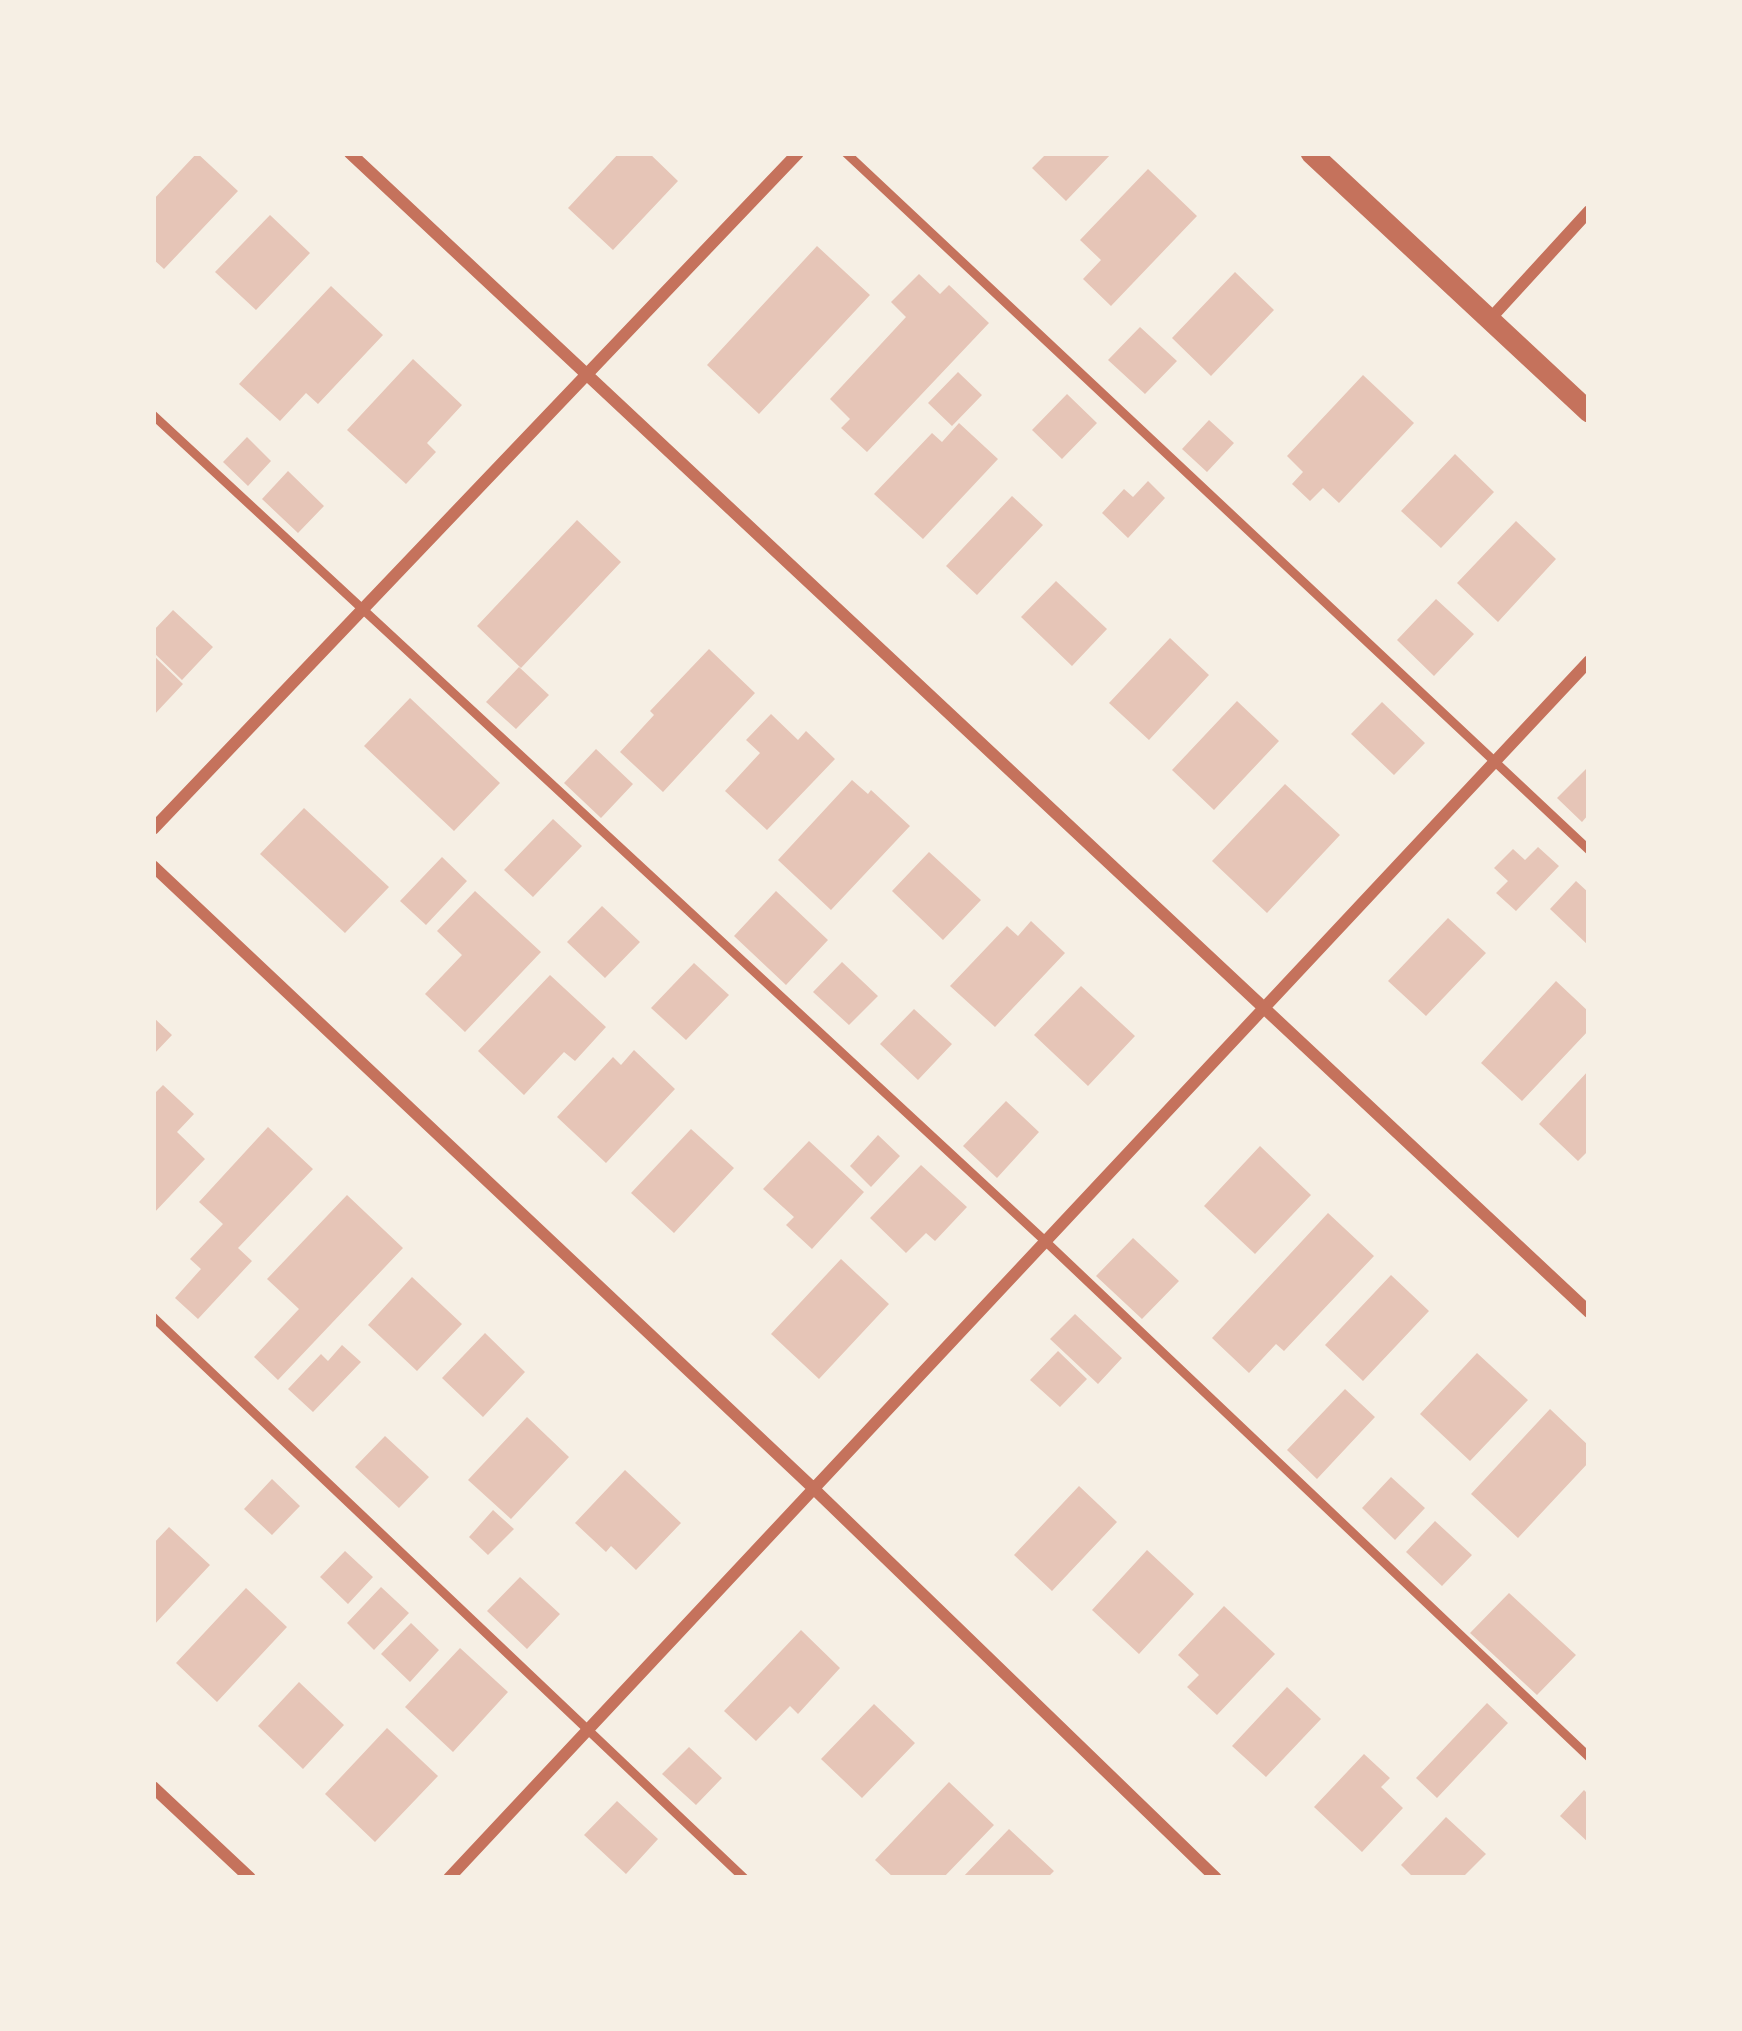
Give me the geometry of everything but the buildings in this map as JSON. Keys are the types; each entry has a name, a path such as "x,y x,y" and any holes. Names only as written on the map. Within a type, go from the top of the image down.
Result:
{"street":[{"path":"350,153 1589,1312"},
{"path":"153,829 798,153"},
{"path":"1311,153 1589,412"},
{"path":"1491,317 1589,211"},
{"path":"449,1878 1589,661"},
{"path":"153,866 812,1487 1216,1878"},
{"path":"153,1787 250,1878"}],"lane":[{"path":"846,153 1589,850"},
{"path":"153,415 1044,1240 1589,1757"},
{"path":"153,1317 744,1878"}]}
